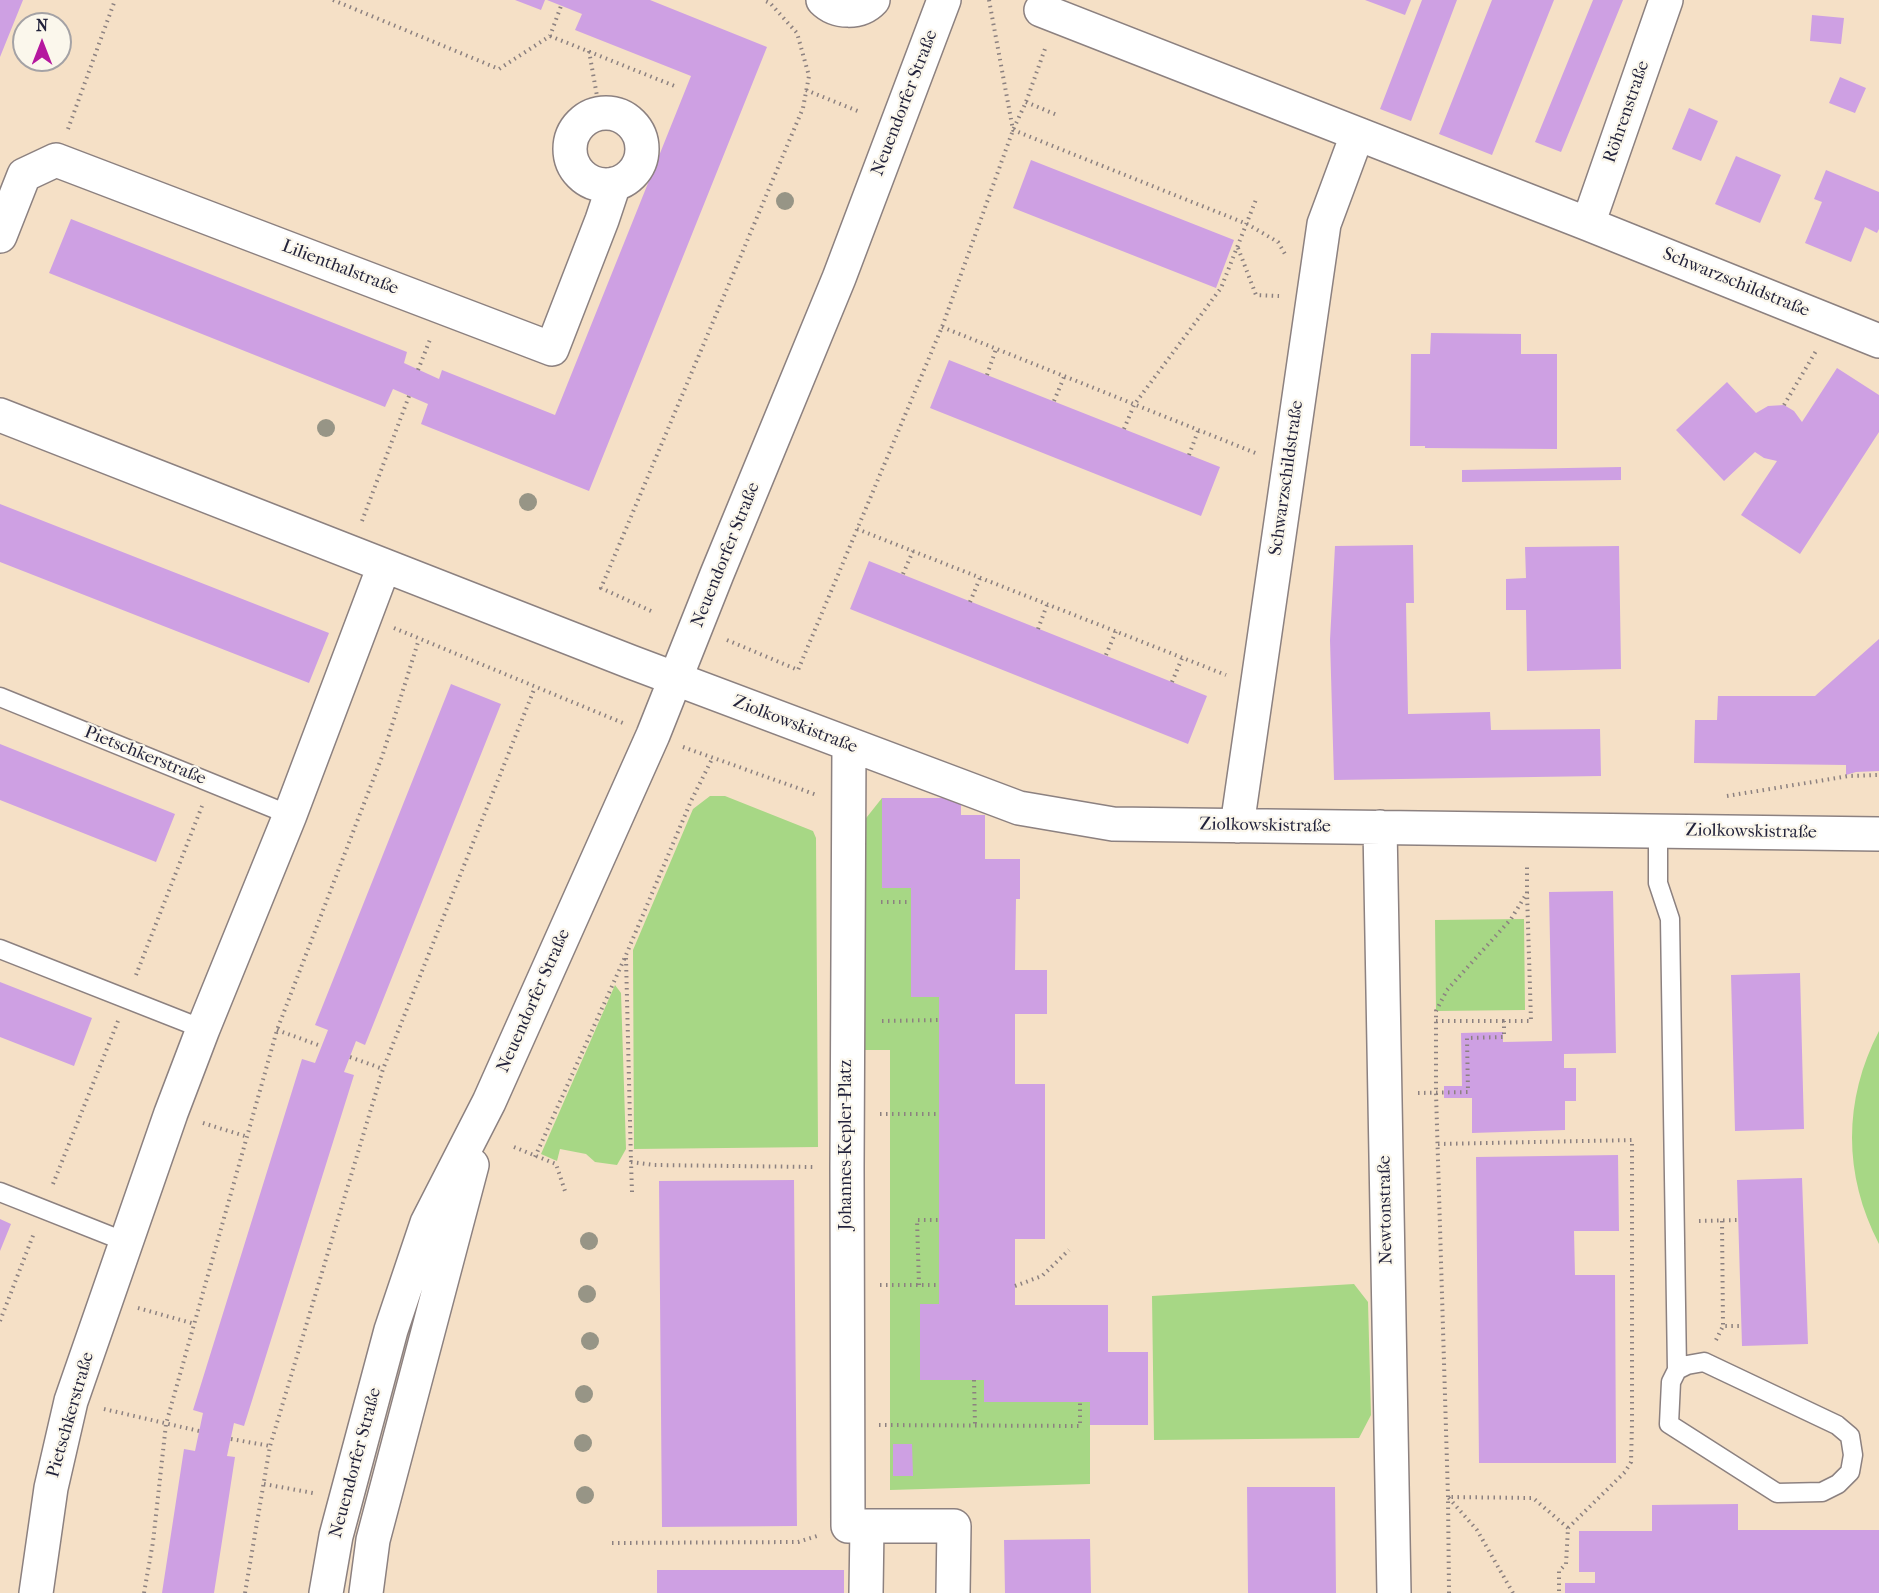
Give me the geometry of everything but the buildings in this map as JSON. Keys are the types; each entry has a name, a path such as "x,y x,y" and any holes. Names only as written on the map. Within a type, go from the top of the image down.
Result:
{"street":[{"path":"823,0 828,5 841,10 855,10 873,0"},
{"name":"Neuendorfer Straße","path":"326,1593 338,1527 391,1330 427,1223 489,1102 653,735 839,278 944,0"},
{"name":"Röhrenstraße","path":"1588,224 1666,0"},
{"name":"Schwarzschildstraße","path":"1049,13 1588,224 1879,341"},
{"path":"600,113 613,113 626,118 636,127 642,140 642,155 637,168 627,178 614,184 599,184 586,179 576,169 571,155 571,141 576,128 587,118 600,113"},
{"name":"Schwarzschildstraße","path":"1237,826 1324,224 1357,135"},
{"name":"Lilienthalstraße","path":"56,160 552,350 614,184"},
{"path":"0,236 24,176 56,160"},
{"path":"0,415 384,567 676,679"},
{"name":"Pietschkerstraße","path":"36,1593 51,1488 71,1401 171,1113 290,815 384,567"},
{"name":"Ziolkowskistraße","path":"676,679 849,746 1019,808 1113,824 1879,834"},
{"name":"Johannes-Kepler-Platz","path":"849,746 847,1425 866,1593"},
{"name":"Newtonstraße","path":"1380,827 1394,1593"},
{"name":"Neuendorfer Straße","path":"366,1593 376,1529 425,1336 489,1102"},
{"path":"857,1526 954,1526 953,1593"}],"lane":[{"name":"Pietschkerstraße","path":"0,697 290,815"},
{"path":"1658,831 1658,883 1670,919 1677,1370 1671,1382 1669,1424 1777,1493 1822,1492 1838,1484 1850,1472 1853,1455 1850,1436 1837,1425 1704,1362 1687,1365 1677,1370"},
{"path":"0,949 203,1029"},
{"path":"0,1192 126,1242"}],"path":[{"path":"56,160 115,0"},
{"path":"333,0 499,69 550,36 561,6"},
{"path":"651,611 601,588 803,108 807,90 809,76 797,33 770,3 763,0"},
{"path":"989,0 1012,130"},
{"path":"727,640 798,670 942,327 1012,130 1026,102 1049,13"},
{"path":"550,36 677,87"},
{"path":"590,51 600,113"},
{"path":"807,90 860,112"},
{"path":"1026,102 1057,115"},
{"path":"1012,130 1247,224 1278,242 1288,259"},
{"path":"1124,429 1134,405 1221,288 1257,197"},
{"path":"1238,248 1256,295 1314,298"},
{"path":"1784,405 1833,323"},
{"path":"942,327 1289,466"},
{"path":"987,375 996,350"},
{"path":"1054,401 1064,377"},
{"path":"350,553 409,396"},
{"path":"1189,455 1198,431"},
{"path":"857,529 1257,687"},
{"path":"903,574 913,551"},
{"path":"970,602 980,578"},
{"path":"1038,629 1047,604"},
{"path":"1106,656 1116,631"},
{"path":"144,1593 153,1542 166,1424 277,1030 383,754 419,639 712,759 849,806"},
{"path":"1172,682 1182,658"},
{"path":"245,1593 270,1446 383,1069 535,687"},
{"path":"535,1157 626,955 691,801 712,759"},
{"path":"1726,796 1849,776 1879,775"},
{"path":"0,1321 211,783"},
{"path":"1436,1021 1531,1021 1526,829"},
{"path":"1449,1593 1436,1011 1447,990 1511,920 1527,893"},
{"path":"626,955 632,1192"},
{"path":"848,1021 939,1020"},
{"path":"1444,1093 1468,1092 1467,1038 1504,1037 1504,1021"},
{"path":"277,1030 321,1046"},
{"path":"350,1057 383,1069"},
{"path":"171,1113 248,1137"},
{"path":"848,1114 939,1114"},
{"path":"1438,1144 1632,1140 1630,1462 1625,1472 1568,1528 1566,1564 1559,1571 1559,1593"},
{"path":"514,1147 556,1164 565,1191"},
{"path":"630,1162 654,1165 847,1167"},
{"path":"919,1285 917,1220 939,1220"},
{"path":"1675,1221 1738,1220"},
{"path":"1722,1221 1723,1326"},
{"path":"1015,1286 1042,1276 1069,1250"},
{"path":"847,1286 939,1285"},
{"path":"107,1298 195,1324"},
{"path":"974,1380 975,1425"},
{"path":"71,1401 199,1431"},
{"path":"847,1425 1080,1426 1080,1402"},
{"path":"231,1439 270,1446"},
{"path":"264,1484 323,1495"},
{"path":"1448,1497 1533,1498 1568,1528"},
{"path":"1448,1497 1477,1530 1513,1593"},
{"path":"612,1543 798,1542 857,1526"}],"green space":[{"path":"710,796 725,796 813,831 816,838 818,1147 634,1149 633,950 693,809"},
{"path":"882,798 882,887 911,888 911,996 939,997 939,1304 984,1380 1090,1402 1090,1484 890,1490 890,1050 863,1050 859,827"},
{"path":"1524,919 1525,1010 1436,1011 1435,920"},
{"path":"615,985 621,993 626,1149 617,1165 595,1162 586,1154 560,1149 557,1161 541,1154"},
{"path":"1879,1031 1879,1244 1867,1218 1859,1191 1852,1138 1859,1084 1867,1057"},
{"path":"1354,1284 1368,1302 1371,1415 1359,1438 1154,1440 1152,1296"}]}
